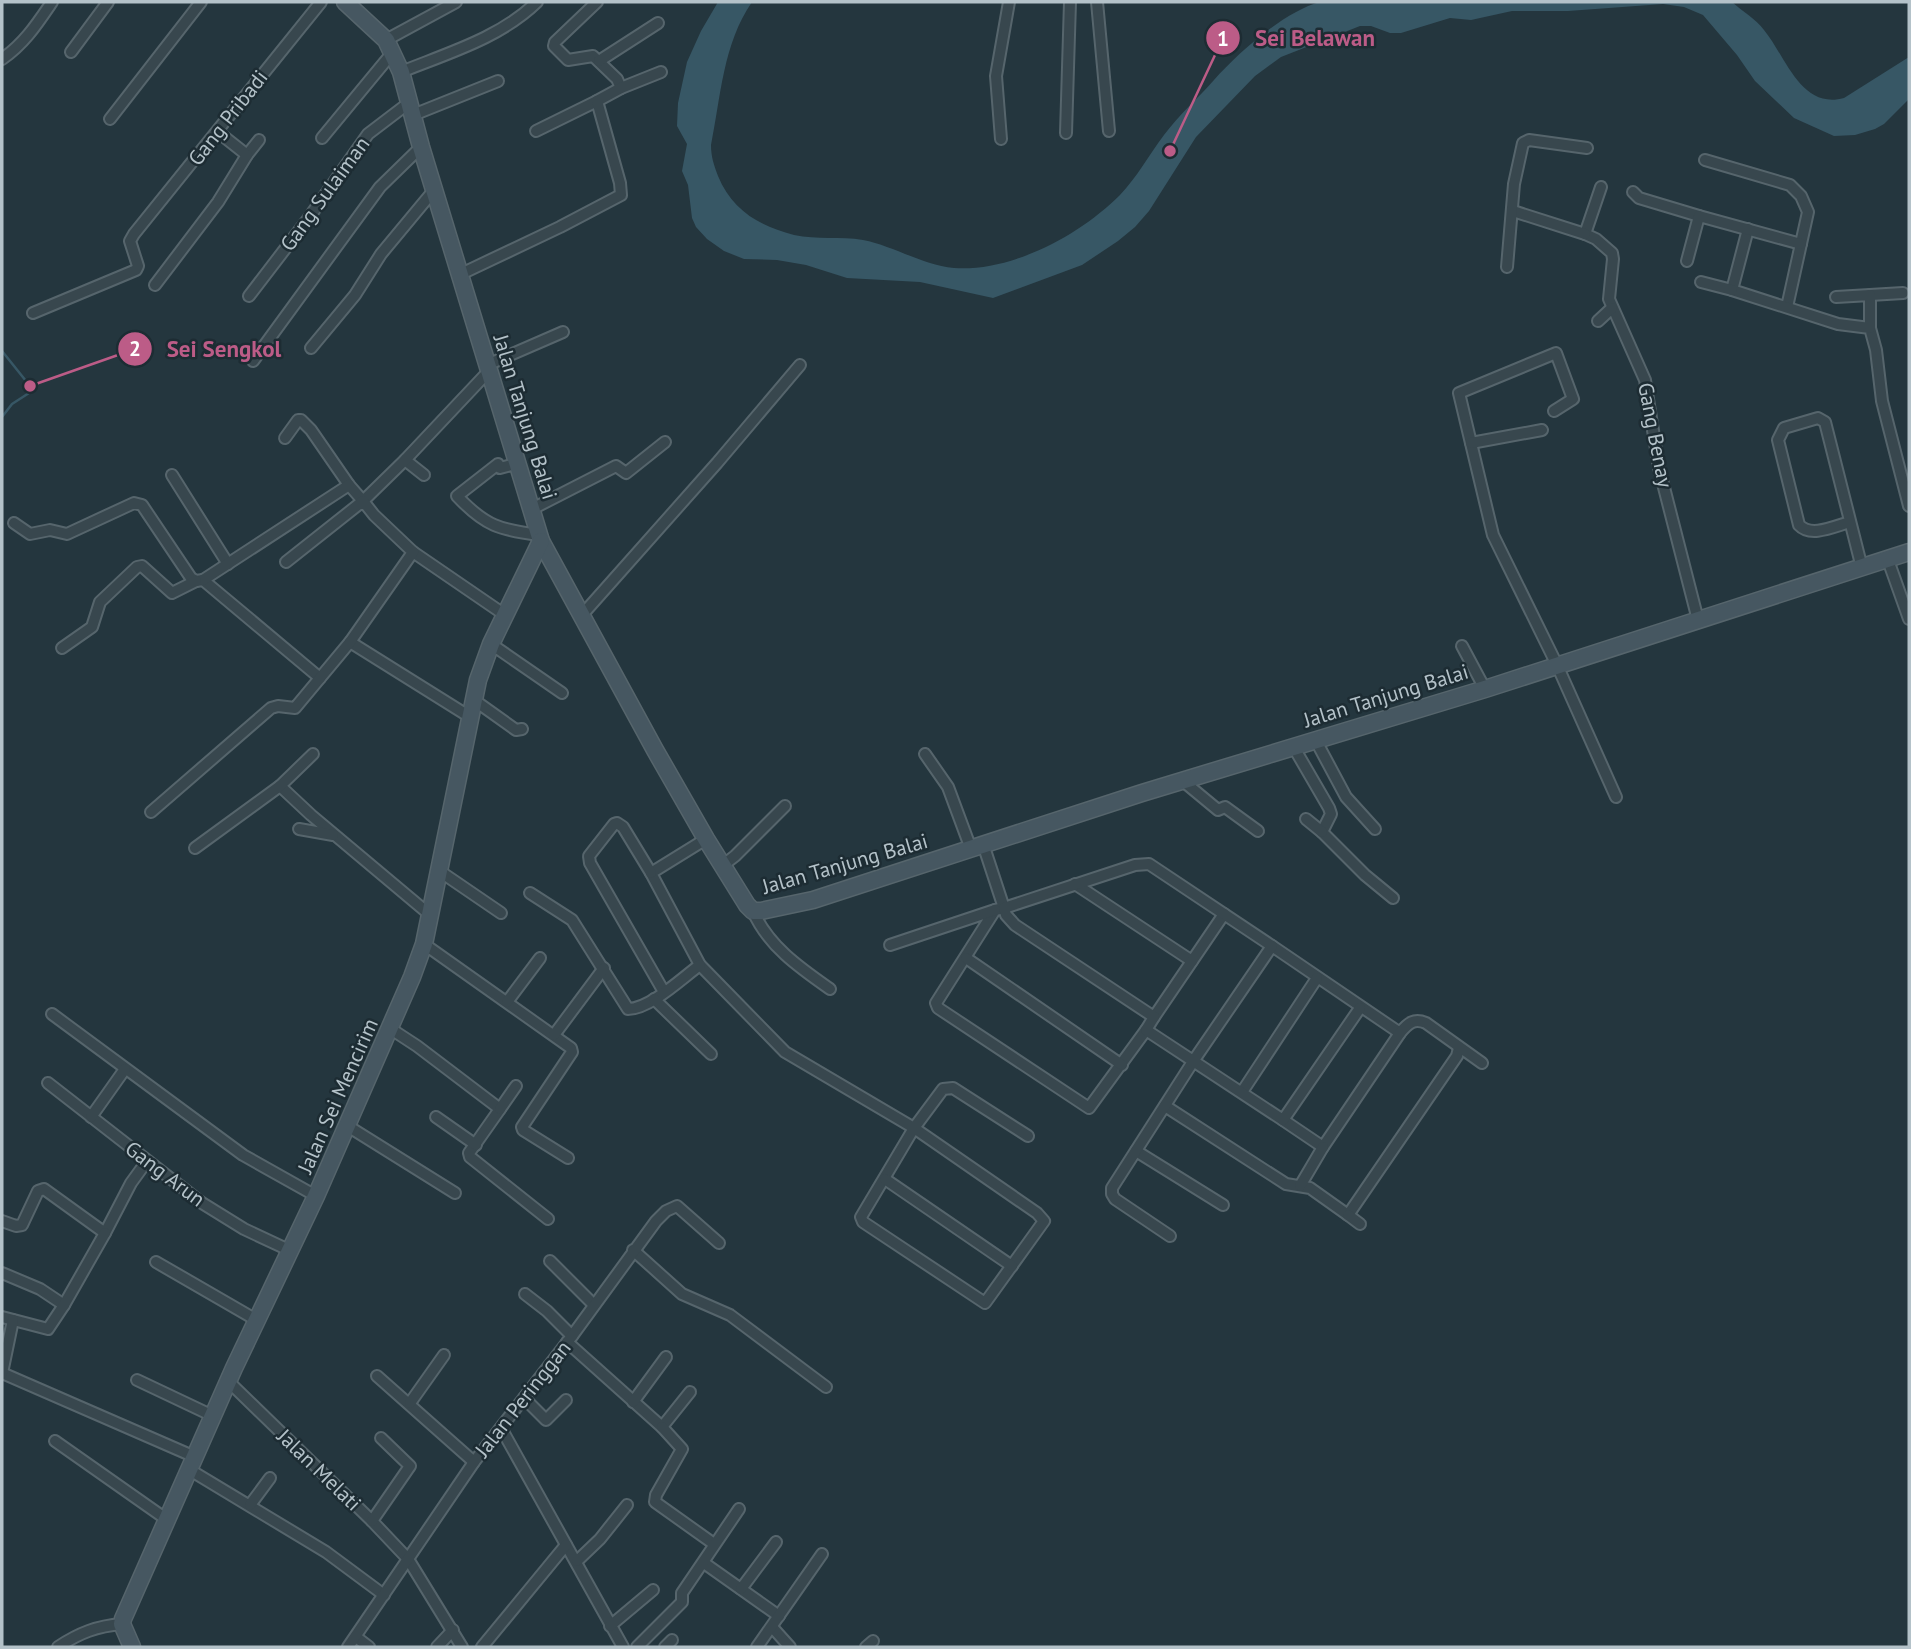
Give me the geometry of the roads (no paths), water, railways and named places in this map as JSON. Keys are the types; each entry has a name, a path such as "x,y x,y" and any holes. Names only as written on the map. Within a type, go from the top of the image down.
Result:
{"street":[{"path":"2,59 23,42 51,2"},
{"path":"71,52 108,2"},
{"path":"110,119 201,2"},
{"name":"Gang Pribadi","path":"33,313 134,272 138,266 130,242 134,234 321,2"},
{"name":"Jalan Tanjung Balai","path":"345,2 390,46 401,72 421,147 540,538 655,750 722,866 753,911 761,912 813,900 1315,739 1485,689 1909,552"},
{"path":"322,138 390,46 456,2"},
{"path":"401,72 500,31 518,20 537,2"},
{"path":"597,2 554,45 568,60 591,55 617,79 621,88"},
{"path":"1001,139 996,76 1009,2"},
{"path":"1066,133 1070,2"},
{"path":"1097,2 1109,131"},
{"path":"600,61 658,23"},
{"path":"536,131 621,88 662,72"},
{"name":"Gang Sulaiman","path":"249,296 368,134 411,108 498,81"},
{"path":"461,274 621,195 597,101"},
{"path":"218,132 247,155"},
{"path":"155,285 218,202 259,140"},
{"path":"1507,267 1514,184 1523,143 1529,140 1587,148"},
{"path":"253,361 380,187 421,147"},
{"path":"1705,160 1790,185 1801,196 1808,212 1787,307"},
{"path":"1513,211 1584,234 1601,187"},
{"path":"311,348 355,295 381,254 435,189"},
{"path":"1633,192 1639,198 1801,244"},
{"path":"1687,261 1699,216"},
{"path":"1732,290 1748,229"},
{"name":"Gang Benay","path":"1584,234 1596,239 1612,253 1609,299 1645,380 1659,468 1698,620"},
{"path":"1701,282 1838,324 1870,328"},
{"path":"1836,297 1902,293"},
{"path":"1870,295 1870,328 1876,351 1882,401 1909,506"},
{"path":"1598,321 1612,307"},
{"path":"286,562 363,501 405,460 487,368 563,332"},
{"path":"1554,411 1573,399 1556,353 1459,393 1493,535 1557,665 1616,797"},
{"path":"582,615 800,365"},
{"path":"1850,522 1814,531 1803,530 1799,525 1778,440 1784,428 1818,418 1825,422 1862,568"},
{"path":"285,438 298,420 301,420 312,430 349,485 413,552 505,615"},
{"path":"1471,443 1542,430"},
{"path":"532,509 616,466 626,473 665,442"},
{"path":"405,460 424,475"},
{"path":"519,463 500,468 498,464 457,496 482,519 497,528 540,538"},
{"path":"172,475 228,564"},
{"path":"62,648 92,627 100,602 137,567 142,566 172,593 228,564 349,485"},
{"path":"14,523 30,534 50,530 67,534 134,503 142,505 187,573 200,580 320,678"},
{"name":"Jalan Sei Mencirim","path":"122,1624 166,1519 391,1029 424,944 478,680 491,644 540,538"},
{"path":"151,812 271,708 295,708 350,642 413,552"},
{"path":"1888,560 1909,619"},
{"path":"350,642 470,717"},
{"path":"491,644 562,693"},
{"path":"1462,646 1485,689"},
{"path":"474,700 516,730 522,729"},
{"path":"1315,739 1346,797 1375,829"},
{"path":"1293,746 1329,808 1331,814 1322,832"},
{"path":"195,848 280,786 313,754"},
{"path":"925,754 948,787 977,846 999,909 1015,925 1154,1017"},
{"path":"1183,781 1218,810 1225,807 1258,831"},
{"path":"280,786 429,914"},
{"path":"722,866 785,806"},
{"path":"1306,819 1393,898"},
{"path":"711,1054 659,995 590,863 589,856 614,824 623,827 700,965 785,1052 914,1128 1043,1218 1043,1224 986,1303 982,1303 865,1224 861,1217 914,1128 936,1097 948,1087 1028,1136"},
{"path":"299,829 335,836"},
{"path":"650,873 706,839"},
{"path":"890,945 1135,865 1149,864 1400,1033"},
{"path":"438,870 501,913"},
{"path":"1075,884 1192,961"},
{"path":"530,893 572,920 628,1009 659,995 700,965"},
{"path":"999,909 936,1003 939,1009 1087,1108 1091,1108 1122,1065 1224,914"},
{"path":"753,911 761,928 788,958 830,989"},
{"path":"424,944 573,1050 522,1127 568,1158"},
{"path":"1170,1236 1115,1199 1112,1188 1194,1060 1272,946"},
{"path":"507,1002 540,958"},
{"path":"966,958 1122,1065"},
{"path":"554,1035 604,968"},
{"path":"1242,1092 1317,978"},
{"path":"1283,1120 1360,1008"},
{"path":"52,1014 243,1156 316,1196"},
{"path":"1300,1186 1400,1033 1412,1021 1419,1020 1482,1063"},
{"path":"391,1029 500,1109"},
{"path":"1146,1030 1323,1147"},
{"path":"1348,1216 1457,1056 1459,1048"},
{"path":"91,1117 125,1069"},
{"name":"Gang Arun","path":"48,1083 202,1203 244,1229 291,1251"},
{"path":"516,1086 469,1153 470,1157 548,1219"},
{"path":"1164,1106 1286,1184 1310,1188 1360,1224"},
{"path":"436,1116 476,1145"},
{"path":"346,1125 455,1193"},
{"path":"1136,1151 1223,1205"},
{"path":"147,1161 131,1183 64,1306 48,1329 8,1318 2,1373 193,1464 250,1505 326,1552 384,1595"},
{"path":"885,1179 1012,1266"},
{"path":"2,1221 20,1227 38,1191 44,1189 104,1233"},
{"name":"Jalan Peringgan","path":"348,1647 474,1462 656,1221 666,1211 677,1206 719,1243"},
{"path":"633,1250 682,1294 730,1315 826,1387"},
{"path":"550,1261 594,1305"},
{"path":"156,1262 258,1321"},
{"path":"2,1273 40,1289 64,1306"},
{"path":"525,1294 547,1311 569,1339 662,1427 682,1450 654,1502 714,1544"},
{"path":"410,1403 444,1355"},
{"path":"633,1402 666,1357"},
{"path":"377,1376 474,1462"},
{"path":"137,1380 213,1416"},
{"name":"Jalan Melati","path":"229,1382 373,1521 408,1559 462,1647"},
{"path":"662,1427 690,1392"},
{"path":"524,1398 546,1420 566,1400"},
{"path":"501,1429 623,1647"},
{"path":"373,1521 410,1466 382,1438"},
{"path":"55,1441 166,1519"},
{"path":"250,1505 271,1478"},
{"path":"577,1561 600,1539 627,1505"},
{"path":"637,1647 682,1602 682,1593 739,1509"},
{"path":"741,1589 776,1542"},
{"path":"482,1647 566,1545"},
{"path":"757,1647 822,1554"},
{"path":"704,1563 779,1616"},
{"path":"610,1626 653,1590"},
{"path":"58,1647 77,1634 100,1626 122,1624 132,1647"},
{"path":"772,1627 790,1647"},
{"path":"437,1647 453,1630"},
{"path":"356,1637 369,1647"}],"water":[{"path":"718,2 752,2 742,18 729,53 711,145 718,176 731,198 748,215 781,231 820,238 863,240 954,268 976,268 1021,257 1044,248 1085,224 1120,195 1170,128 1236,58 1263,34 1292,14 1320,2 1732,2 1761,26 1796,79 1816,96 1829,100 1844,98 1909,57 1909,99 1884,124 1875,129 1855,135 1834,136 1794,118 1755,81 1703,15 1684,7 1663,4 1568,11 1512,11 1471,20 1450,18 1401,33 1360,26 1281,57 1255,76 1196,137 1149,211 1118,241 1082,265 993,298 920,282 847,278 806,265 777,260 744,259 724,251 707,239 692,218 688,185 682,171 687,144 677,126 678,103 687,62"}],"waterway":[{"path":"2,351 30,386 29,393 12,404 2,417"}],"place":[{"name":"Sei Belawan","path":"1170,151"},
{"name":"Sei Sengkol","path":"30,386"}]}
